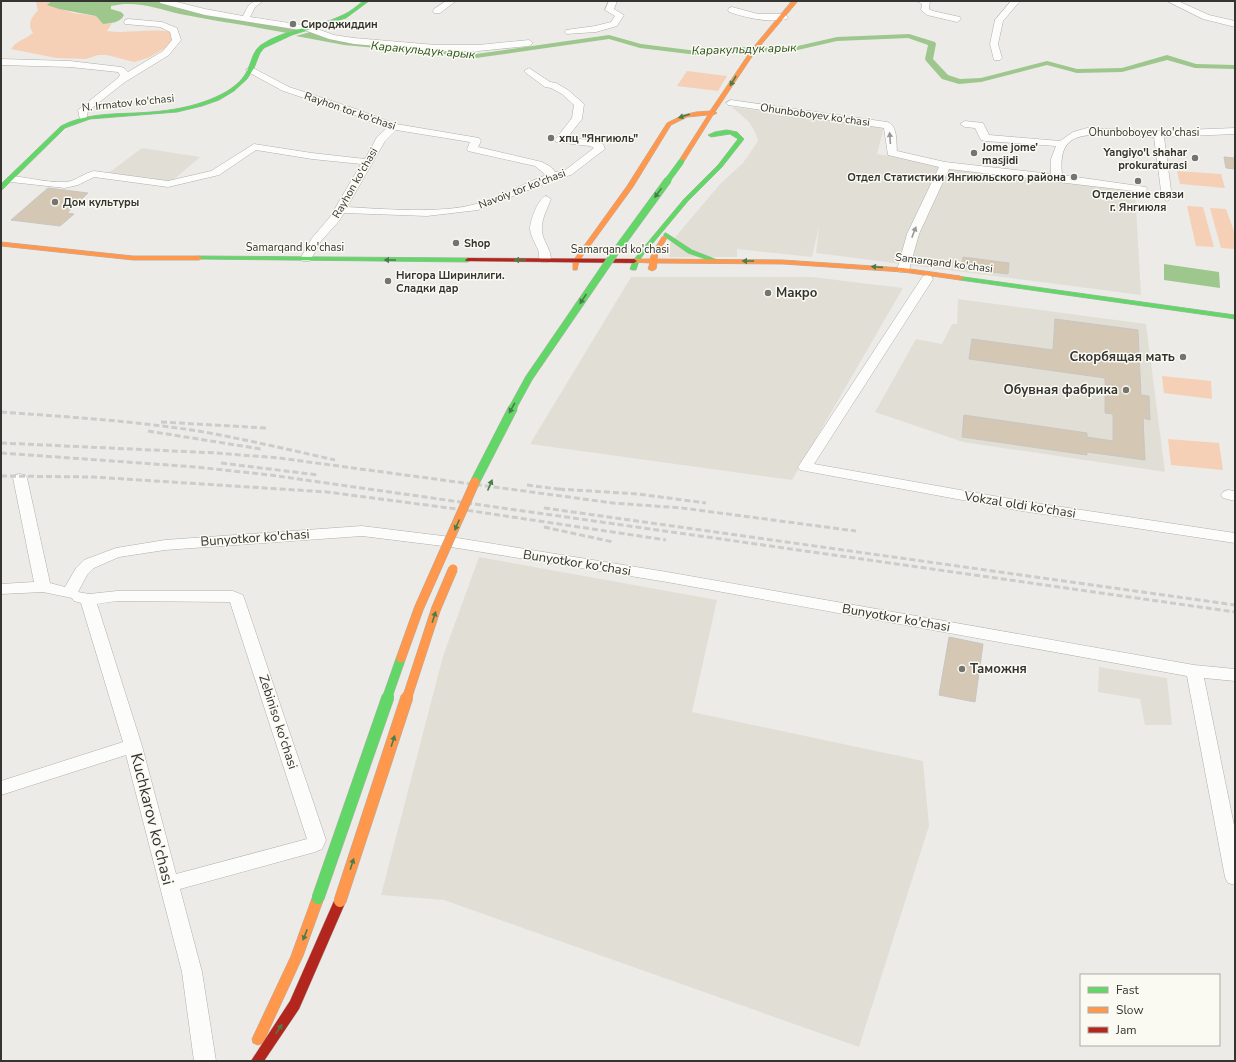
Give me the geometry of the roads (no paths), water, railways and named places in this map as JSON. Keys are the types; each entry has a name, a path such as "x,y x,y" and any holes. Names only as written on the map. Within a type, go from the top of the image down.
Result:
{"main road":[{"name":"N. Irmatov ko'chasi","path":"4,184 63,127 83,118 160,112 190,107 221,96 242,81 251,70 256,52 270,43 349,14 366,1"},
{"path":"778,36 784,18 795,1"},
{"path":"635,265 686,200 720,166 741,139 738,135 728,132 709,138 724,111 747,59 768,32 784,18"},
{"path":"747,59 759,62"},
{"path":"252,1056 297,956 419,608 488,454 529,378 614,254 681,162 695,131 724,111"},
{"path":"576,265 630,187 669,124 678,118 690,114 724,111"},
{"path":"588,264 591,253 643,182 676,130 681,128"},
{"path":"652,265 657,247 666,235 738,154 747,140 746,130"},
{"path":"666,235 681,248 706,259 717,261"},
{"name":"Samarqand ko'chasi","path":"1,244 133,258 306,259 576,265 652,265 826,272 927,279 1235,322"},
{"name":"Samarqand ko'chasi","path":"1,250 127,266 544,264"},
{"path":"618,267 627,254"},
{"name":"Samarqand ko'chasi","path":"652,265 717,261 783,262 903,270 1235,317"},
{"path":"252,1056 295,1005 320,952 340,901 436,609 467,536"}],"street":[{"path":"163,1 177,2 205,12 309,29 332,37 354,41 467,50 529,43"},
{"path":"245,18 252,6 259,1"},
{"path":"437,11 452,1"},
{"path":"569,32 596,29 614,24 620,15 609,10 614,1"},
{"path":"921,1 926,2 925,10 930,13 957,19"},
{"path":"997,58 994,44 999,20 1016,1"},
{"path":"1171,1 1206,17 1235,24"},
{"path":"732,10 748,16 765,19 784,18"},
{"path":"83,118 83,110 122,80 166,53 177,40 174,30 162,25 128,22"},
{"path":"1,62 70,64 121,70 125,75 122,80"},
{"name":"Rayhon tor ko'chasi","path":"251,70 286,89 350,110 394,127 475,140 476,141 472,149 538,164 547,169 553,176"},
{"name":"Navoiy tor ko'chasi","path":"340,210 432,212 478,207 553,176 566,173 600,149 599,146 592,143 560,140 578,116 579,104 553,85 548,85 529,71"},
{"name":"Ohunboboyev ko'chasi","path":"724,111 887,125 889,126 892,153 945,165 1142,189"},
{"path":"965,124 979,125 985,138 1063,144"},
{"name":"Rayhon ko'chasi","path":"306,259 316,240 335,219 381,139 394,127"},
{"name":"Ohunboboyev ko'chasi","path":"1063,144 1074,134 1083,132 1159,134 1235,131"},
{"path":"1159,134 1167,198"},
{"path":"1057,178 1056,159 1059,148 1063,144"},
{"path":"4,184 65,184 75,182 88,175 94,174 168,184 215,173 254,147 312,156 368,162"},
{"path":"903,270 913,234 945,165"},
{"path":"544,264 544,250 536,232 536,225 546,199"},
{"name":"Vokzal oldi ko'chasi","path":"927,279 805,467 1022,506 1235,538"},
{"path":"20,478 43,588"},
{"name":"Bunyotkor ko'chasi","path":"70,593 81,572 89,564 116,553 165,545 362,531 451,542 675,578 1194,671 1235,676"},
{"path":"1,589 43,588 70,593 88,600"},
{"name":"Zebiniso ko'chasi","path":"88,600 117,596 233,596 237,599 317,840 315,844 169,884"},
{"name":"Kuchkarov ko'chasi","path":"88,600 133,746 192,972 205,1061"},
{"path":"1194,671 1231,832 1235,877"},
{"path":"1,788 133,746"}],"water":[{"path":"51,1 160,1 222,16 298,30 287,33 180,14 137,4 120,4 111,6 111,9 121,12 124,15 118,21 103,24 96,16 59,9 47,5"},
{"name":"Каракульдук арык","path":"310,32 464,53 465,56 344,45 296,36"},
{"path":"1164,264 1219,272 1220,288 1164,280"}],"waterway":[{"name":"Каракульдук арык","path":"447,53 476,56 609,37 640,46 697,53 725,49 789,50 837,39 909,36 932,44 929,59 945,77 959,82 981,80 1047,63 1077,71 1122,70 1167,57 1195,66 1235,67"}],"railway":[{"path":"1,412 179,428 237,438 335,460"},
{"path":"161,422 266,428"},
{"path":"148,431 261,449"},
{"path":"1,443 217,453 279,458 613,503 682,508 856,531"},
{"path":"1,453 196,467 270,475 1235,612"},
{"path":"221,463 318,475"},
{"path":"1,476 93,477 327,492 472,511 666,540"},
{"path":"527,485 565,490"},
{"path":"559,489 638,494 706,503"},
{"path":"544,508 1235,605"},
{"path":"544,527 613,542"}],"place":[{"name":"Сироджиддин","path":"293,24"},
{"name":"хпц \"Янгиюль\"","path":"551,138"},
{"name":"Jome jome’ masjidi","path":"974,153"},
{"name":"Yangiyo'l shahar prokuraturasi","path":"1195,158"},
{"name":"Отдел Статистики Янгиюльского района","path":"1074,177"},
{"name":"Отделение связи г. Янгиюля","path":"1138,181"},
{"name":"Дом культуры","path":"55,202"},
{"name":"Shop","path":"456,243"},
{"name":"Нигора Ширинлиги. Сладки дар","path":"388,281"},
{"name":"Макро","path":"768,293"},
{"name":"Скорбящая мать","path":"1183,357"},
{"name":"Обувная фабрика","path":"1126,390"},
{"name":"Таможня","path":"962,669"}]}
